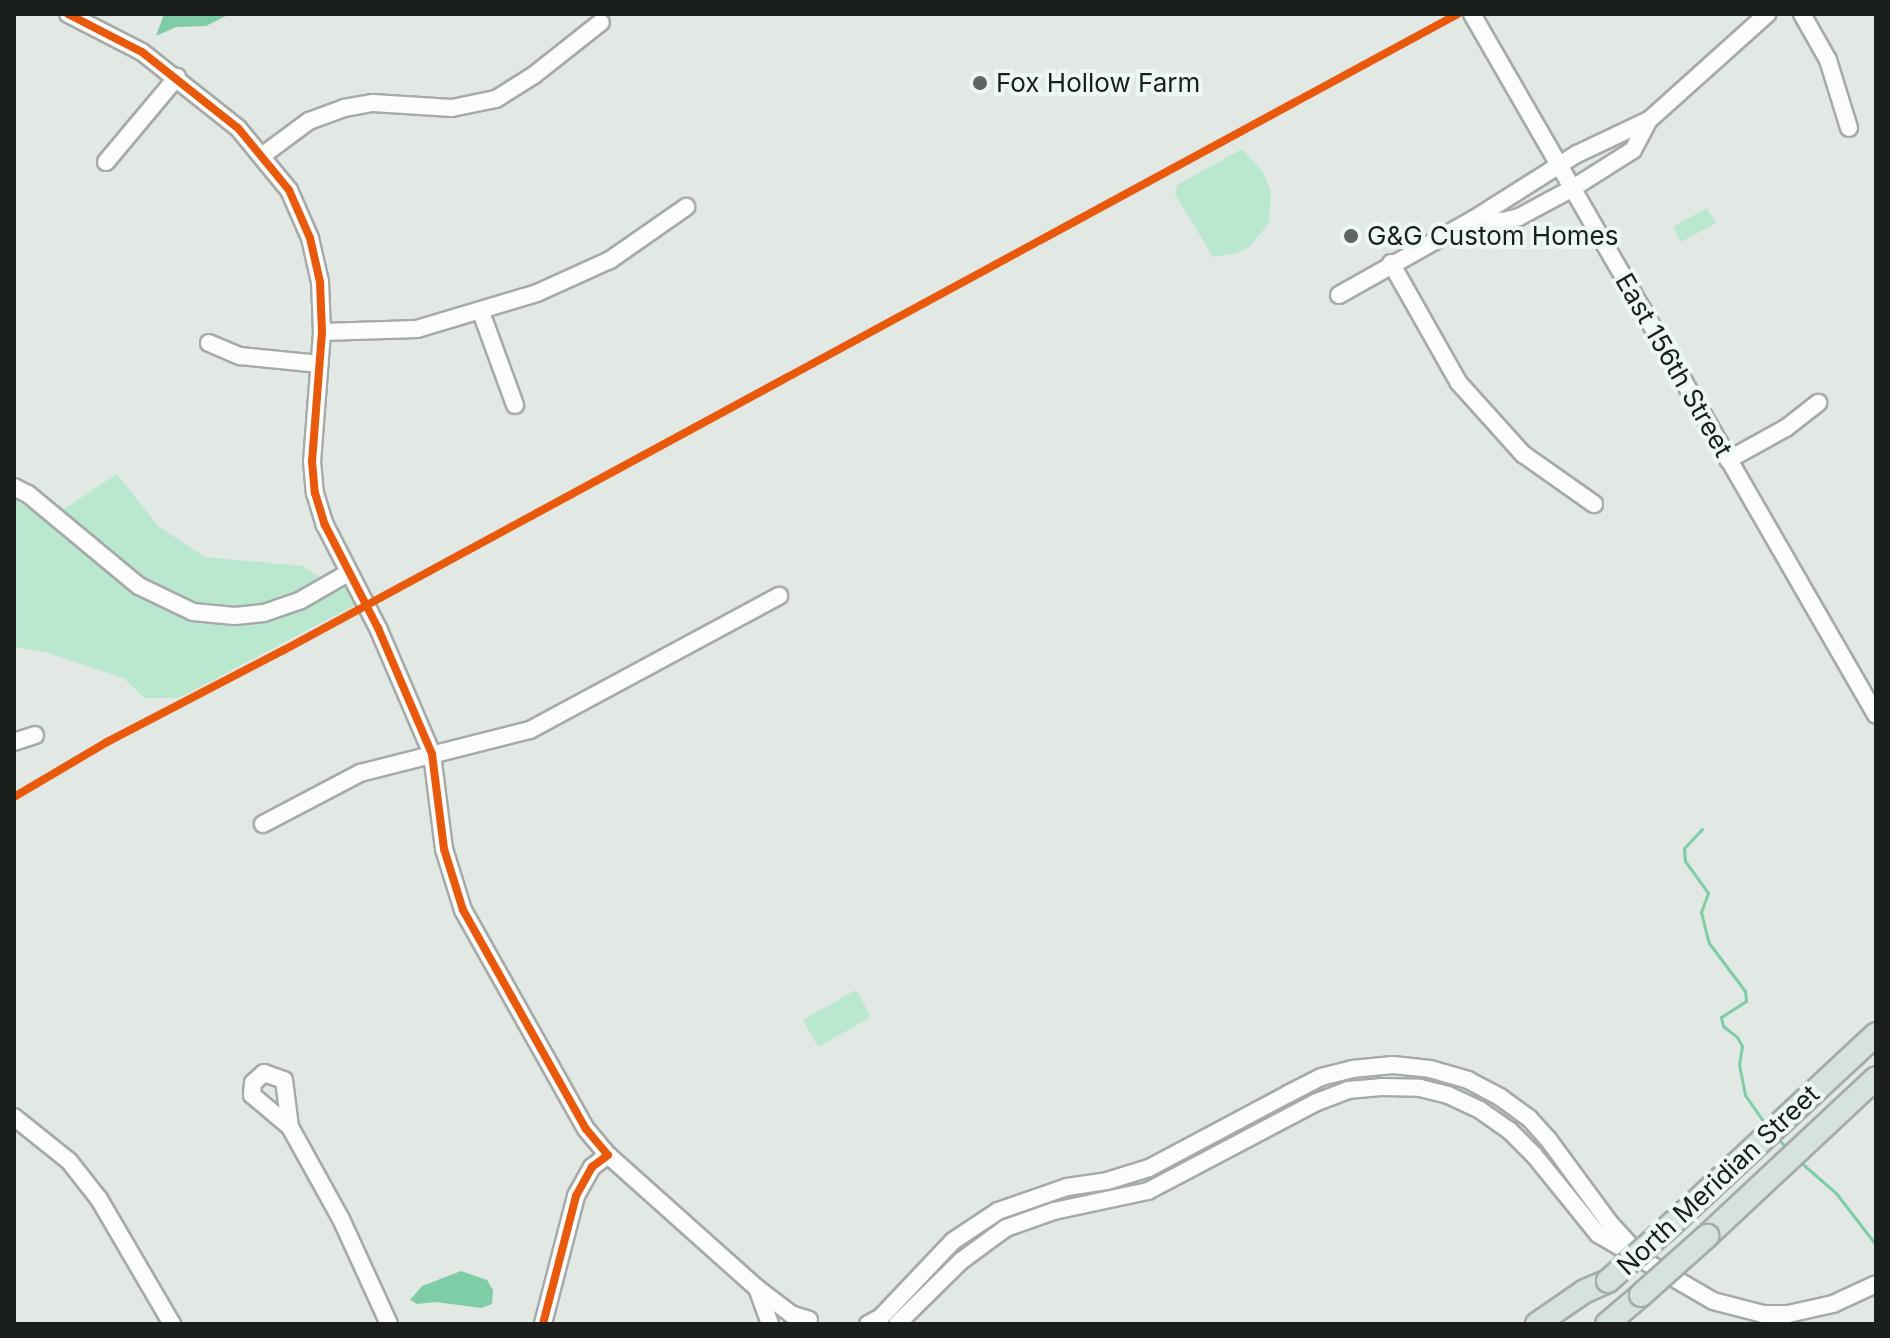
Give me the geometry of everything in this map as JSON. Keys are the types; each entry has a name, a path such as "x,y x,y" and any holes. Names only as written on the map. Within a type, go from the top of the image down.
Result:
{"highway":[{"name":"North Meridian Street","path":"1558,1324 1674,1222 1876,1034"},
{"name":"North Meridian Street","path":"1607,1324 1707,1236 1876,1078"},
{"path":"1537,1324 1585,1291 1608,1281"},
{"path":"1622,1324 1641,1295"}],"street":[{"path":"68,14 142,52 177,77 238,128 289,190 310,238 320,282 322,332 312,461 315,493 325,525 404,684 432,754 444,849 463,910 586,1129 608,1155 757,1288 791,1314 816,1322"},
{"name":"East 156th Street","path":"1472,14 1876,715"},
{"path":"1339,295 1474,219 1577,154 1649,120 1767,14"},
{"path":"1802,14 1839,88 1849,128"},
{"path":"263,155 309,121 344,108 373,103 452,108 496,99 534,75 601,22"},
{"path":"106,162 177,77"},
{"path":"1474,219 1502,221 1519,217 1573,188 1633,150 1649,120"},
{"path":"322,332 408,330 481,312 588,272 686,207"},
{"path":"1391,263 1459,383 1523,454 1594,504"},
{"path":"481,312 515,405"},
{"path":"209,343 240,356 320,364"},
{"path":"1728,460 1786,428 1818,403"},
{"path":"14,487 28,494 139,586 156,597 193,612 235,616 264,613 301,600 348,573"},
{"path":"263,824 360,773 530,730 779,596"},
{"path":"14,742 35,735"},
{"path":"868,1324 881,1317 953,1241 998,1211 1067,1187 1107,1181 1149,1168 1321,1077 1352,1069 1393,1065 1430,1069 1468,1080 1500,1097 1529,1118 1633,1249 1681,1283"},
{"path":"897,1324 961,1261 1006,1228 1054,1211 1148,1191 1317,1102 1348,1090 1381,1087 1420,1088 1448,1095 1480,1110 1509,1130 1534,1155 1598,1234 1681,1283 1729,1307 1778,1314 1818,1308 1876,1284"},
{"path":"14,1117 69,1161 99,1199 172,1324"},
{"path":"290,1127 341,1219 389,1324"},
{"path":"543,1324 576,1196 592,1167 608,1155"},
{"path":"757,1288 770,1324"},
{"path":"792,1324 816,1322"}],"shaded area":[{"path":"164,14 230,14 206,26 176,27 156,36"},
{"path":"1242,149 1263,172 1271,192 1269,223 1249,247 1237,253 1213,257 1175,194 1177,185"},
{"path":"1707,208 1716,223 1681,242 1673,227"},
{"path":"117,474 159,527 205,557 303,566 336,588 348,585 355,605 179,698 145,698 123,678 46,652 14,647 14,499 46,521"},
{"path":"856,990 871,1017 818,1047 803,1020"},
{"path":"461,1271 487,1280 493,1290 492,1304 481,1308 436,1302 417,1304 410,1300 422,1286"}],"waterway":[{"path":"1702,829 1684,848 1685,861 1708,893 1701,912 1709,943 1745,991 1746,1001 1721,1017 1723,1026 1737,1037 1742,1046 1739,1064 1745,1095 1766,1125"},
{"path":"1776,1137 1788,1149"},
{"path":"1798,1160 1836,1193 1876,1245"}],"cycle path":[{"path":"68,14 142,52 238,128 289,190 310,238 320,282 322,332 312,461 315,493 325,525 378,628 432,754 444,849 463,910 586,1129 608,1155 592,1167 576,1196 543,1324"},
{"path":"14,797 107,742 284,650 1458,14"}],"place":[{"name":"Fox Hollow Farm","path":"980,83"},
{"name":"G&G Custom Homes","path":"1351,236"}]}
